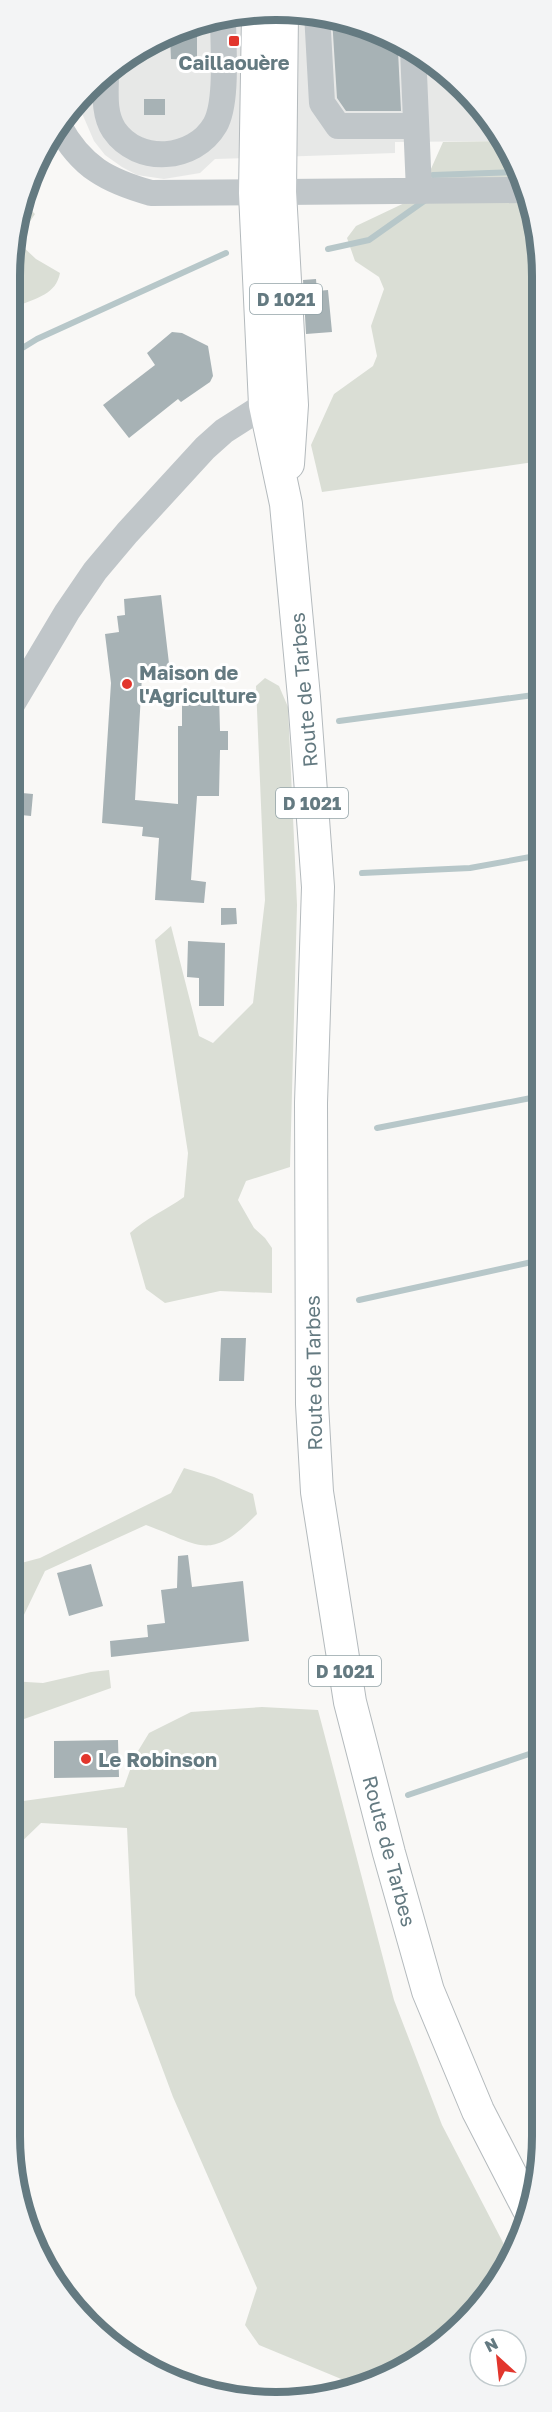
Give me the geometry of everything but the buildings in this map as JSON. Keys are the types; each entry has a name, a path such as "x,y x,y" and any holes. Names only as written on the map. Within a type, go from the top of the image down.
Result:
{"main road":[{"name":"D 1021","path":"258,20 279,405"},
{"name":"D 1021","path":"268,192 281,20"},
{"name":"Route de Tarbes","path":"279,405 318,887 311,1103 312,1404 317,1492 350,1702 428,1991 478,2111 524,2201"}],"street":[{"path":"318,23 322,103 338,126 416,126"},
{"path":"106,84 106,108 114,129 127,144 155,155 186,151 202,141 215,126 222,108 223,25"},
{"path":"413,60 419,191"},
{"path":"63,133 68,144 85,163 105,177 151,193 518,190"},
{"path":"105,177 127,144"},
{"path":"20,691 67,612 95,571 121,540 205,448 240,420 279,405"}],"shaded area":[{"path":"259,20 293,20 326,24 358,33 389,46 419,63 445,83 469,107 494,141 395,142 395,153 215,159 200,173 164,179 137,175 122,167 105,155 94,141 81,110 107,83 133,63 178,39 210,28"},
{"path":"494,141 513,178 524,210 532,259 532,462 322,492 311,445 334,394 373,366 377,356 371,326 384,289 379,277 355,261 347,238 356,226 415,198 443,142"},
{"path":"28,211 35,214 23,231"},
{"path":"22,246 36,259 60,273 50,291 20,305"},
{"path":"265,678 279,686 288,707 297,905 290,1167 246,1181 238,1200 254,1228 272,1248 272,1293 220,1291 165,1303 146,1289 130,1233 184,1197 188,1153 155,940 171,926 199,1036 213,1043 253,1003 265,900 256,686"},
{"path":"184,1468 214,1477 253,1494 257,1514 227,1539 215,1544 193,1543 146,1525 45,1571 20,1620 20,1563 40,1558 171,1493"},
{"path":"109,1670 111,1688 20,1720 20,1682 43,1683"},
{"path":"262,1707 318,1710 394,2000 442,2125 506,2249 489,2279 469,2305 445,2329 404,2358 374,2373 348,2382 259,2345 245,2325 257,2288 173,2097 135,1995 127,1828 41,1823 20,1843 20,1801 124,1787 135,1756 149,1733 191,1712"}],"waterway":[{"path":"433,175 510,172"},
{"path":"328,249 369,240 427,199"},
{"path":"20,349 37,339 226,253"},
{"path":"339,721 532,695"},
{"path":"362,873 470,868 532,857"},
{"path":"377,1128 532,1098"},
{"path":"359,1300 532,1262"},
{"path":"408,1795 532,1753"}],"place":[{"name":"Caillaouère","path":"234,41"},
{"name":"Maison de l'Agriculture","path":"127,684"},
{"name":"Le Robinson","path":"86,1759"}]}
